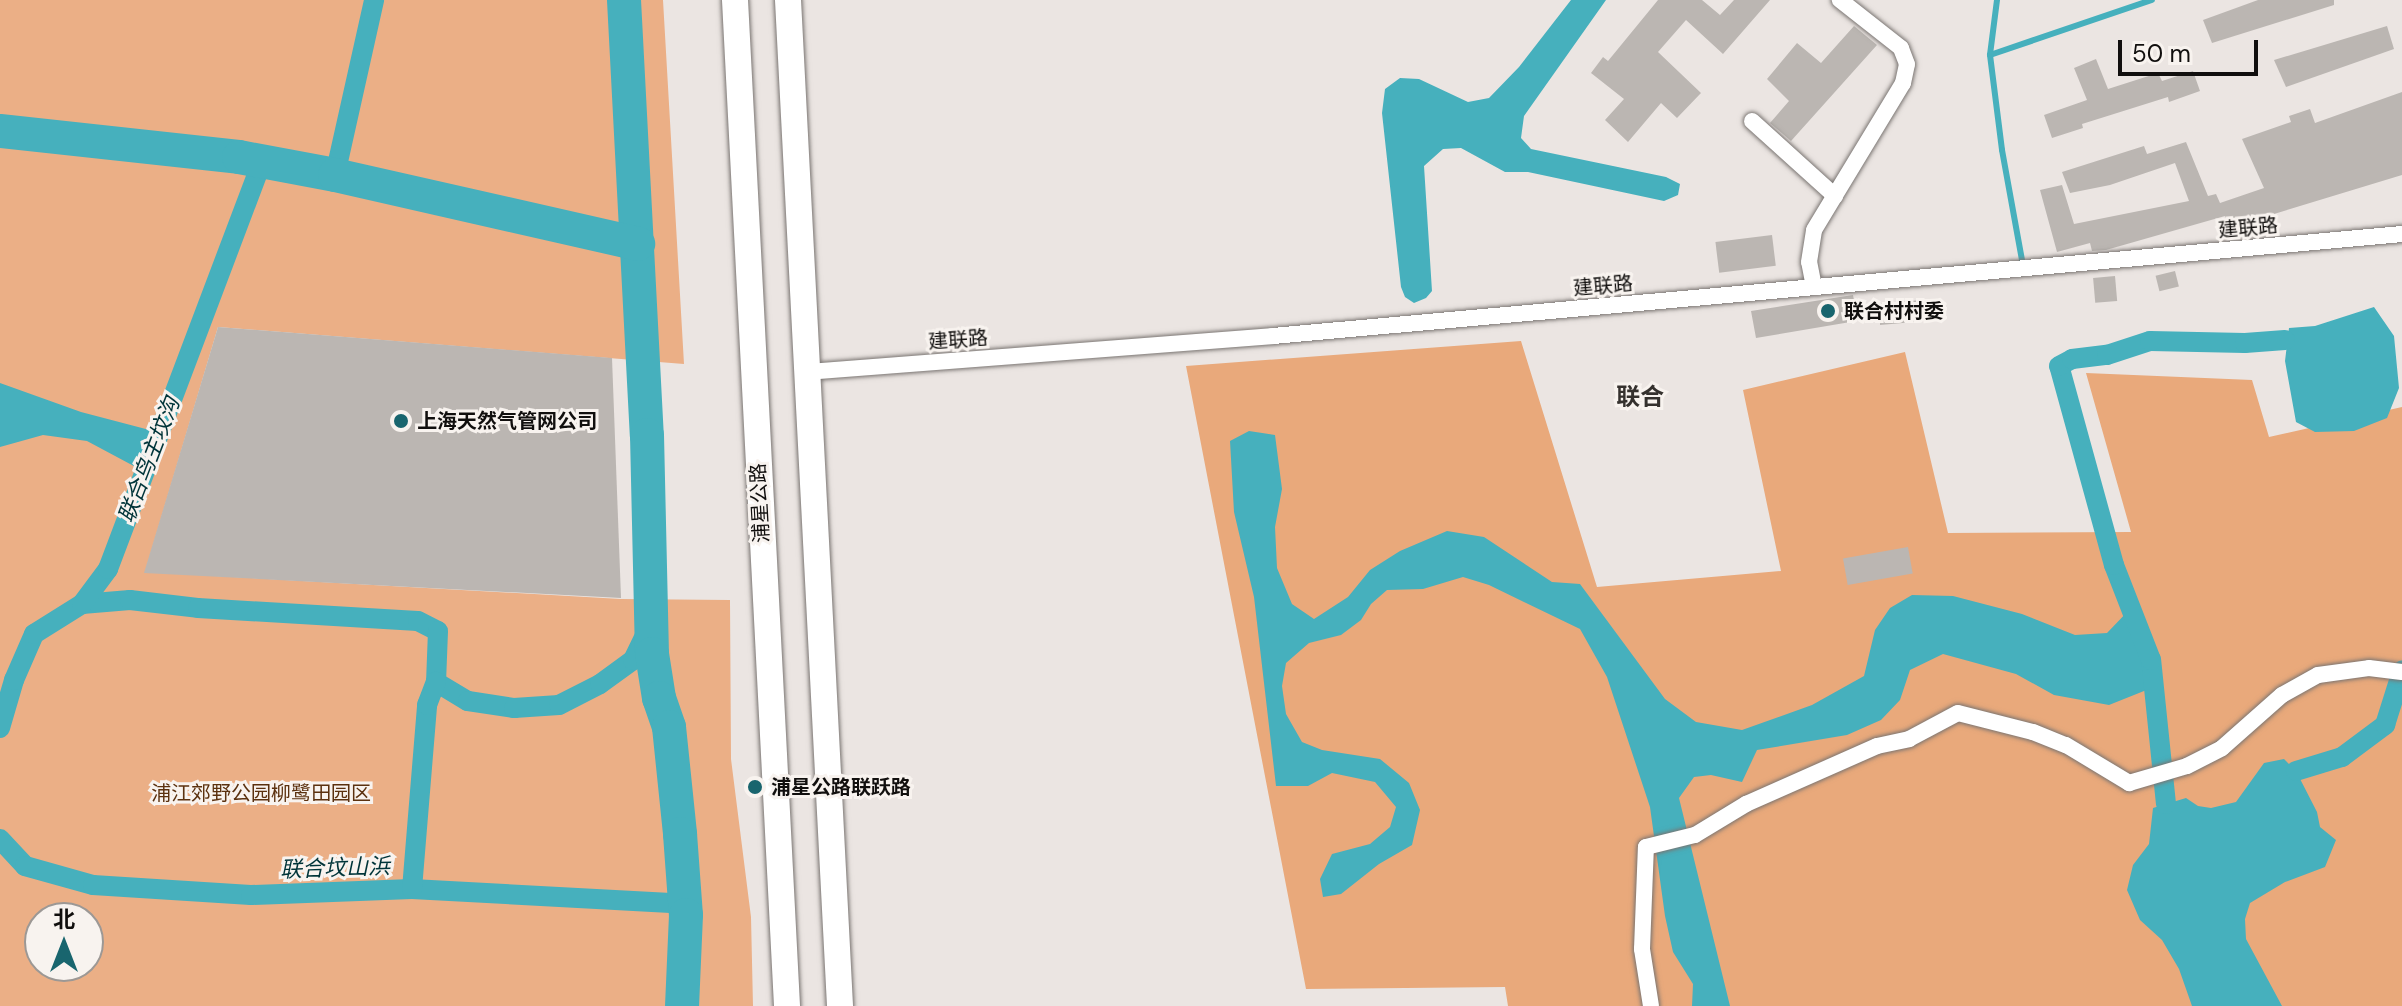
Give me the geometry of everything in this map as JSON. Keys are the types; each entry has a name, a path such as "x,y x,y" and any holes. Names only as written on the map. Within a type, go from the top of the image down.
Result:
{"main road":[{"name":"浦星公路","path":"735,0 787,1006"},
{"path":"788,0 840,1006"}],"street":[{"path":"1814,287 1809,262 1814,230 1903,83 1907,64 1901,48 1840,0"},
{"path":"1752,121 1835,196"},
{"name":"建联路","path":"807,372 1273,336 2402,234"},
{"path":"1651,1006 1642,949 1646,847 1695,835 1746,804 1877,746 1909,739 1958,713 2033,732 2066,745 2129,783 2187,766 2222,748 2282,695 2318,675 2369,668 2402,672"}],"green space":[{"name":"浦江郊野公园柳鹭田园区","path":"0,0 663,0 684,364 218,327 145,572 621,599 730,600 731,759 751,917 753,1006 0,1006"}],"shaded area":[{"path":"1521,341 1597,587 1781,571 1743,390 1905,352 1948,533 2131,532 2086,373 2252,380 2269,437 2402,407 2402,1006 1508,1006 1505,987 1306,989 1186,366"}],"water":[{"path":"1571,0 1606,0 1524,116 1521,138 1531,149 1666,177 1680,184 1678,195 1664,201 1528,172 1505,172 1461,148 1443,149 1424,166 1432,291 1426,298 1414,303 1405,297 1401,287 1382,113 1385,89 1400,78 1419,79 1468,102 1489,98 1519,67"},
{"path":"2374,307 2394,336 2399,388 2387,418 2354,431 2315,432 2296,422 2285,361 2289,328 2315,326"},
{"path":"0,383 81,412 161,433 145,472 87,441 43,435 0,447"},
{"path":"1249,431 1275,435 1282,489 1275,527 1277,568 1292,604 1314,619 1348,597 1370,570 1400,551 1447,531 1484,537 1552,582 1580,584 1665,699 1696,722 1742,730 1812,705 1864,676 1875,630 1890,608 1912,595 1953,596 2022,614 2075,635 2107,633 2131,608 2154,687 2109,705 2054,695 2016,674 1943,654 1910,670 1900,700 1881,720 1847,735 1757,750 1742,782 1711,775 1694,777 1679,798 1730,1006 1692,1006 1693,984 1673,952 1665,916 1650,807 1607,677 1580,629 1489,585 1463,577 1423,589 1387,590 1371,604 1361,620 1341,635 1309,643 1286,663 1282,686 1286,714 1302,742 1322,750 1380,759 1409,783 1420,810 1412,845 1379,864 1341,894 1323,897 1320,879 1332,854 1370,844 1390,827 1396,807 1375,782 1332,773 1308,786 1276,786 1254,597 1234,512 1230,441"},
{"path":"2284,759 2296,771 2317,812 2320,827 2336,840 2325,867 2285,882 2250,903 2245,919 2246,939 2282,1006 2192,1006 2179,969 2162,940 2140,920 2127,890 2133,865 2149,844 2153,808 2186,798 2198,806 2211,808 2236,802 2264,763"}],"building":[{"path":"1658,0 1702,0 1720,15 1734,0 1770,0 1723,54 1686,20 1658,52 1701,93 1677,118 1661,103 1628,142 1605,120 1624,99 1591,73 1603,57 1608,61"},
{"path":"2258,0 2334,0 2334,5 2212,43 2203,20"},
{"path":"1854,26 1877,45 1791,141 1770,123 1789,101 1767,79 1797,43 1821,63"},
{"path":"2387,26 2394,49 2286,87 2274,60"},
{"path":"2096,59 2108,89 2158,73 2162,81 2193,71 2200,91 2169,102 2168,97 2082,124 2083,128 2052,138 2044,115 2087,100 2074,68"},
{"path":"2402,92 2402,175 2228,228 2225,216 2106,250 2092,251 2090,243 2057,252 2040,190 2062,185 2074,224 2189,201 2175,163 2110,185 2070,193 2062,172 2144,146 2147,154 2186,142 2208,196 2216,194 2220,203 2264,188 2242,139 2291,122 2289,116 2310,109 2315,123"},
{"path":"1772,235 1776,266 1719,273 1715,242"},
{"path":"2175,271 2179,287 2159,291 2156,276"},
{"path":"2115,276 2117,301 2095,303 2093,278"},
{"path":"1853,295 1855,306 1921,300 1925,321 1880,325 1880,317 1756,338 1751,311"},
{"name":"上海天然气管网公司","path":"218,327 612,358 621,598 144,573"},
{"path":"1908,547 1913,574 1848,585 1843,558"}],"waterway":[{"name":"联合鸟主坟沟","path":"335,175 374,0"},
{"path":"624,0 647,435 652,654 659,698 669,727 680,834 686,915 682,1006"},
{"path":"1997,0 1990,55 2002,150 2023,265"},
{"path":"1990,55 2152,0"},
{"name":"联合鸟主坟沟","path":"0,131 239,157 335,175 638,244"},
{"name":"联合鸟主坟沟","path":"0,728 14,680 34,634 82,604 108,569 261,164"},
{"path":"2166,804 2151,660 2114,565 2059,366 2072,359 2107,355 2150,341 2245,343 2285,340"},
{"path":"82,604 130,600 198,608 418,621 438,631 436,682 468,701 514,708 559,705 600,684 633,660 651,623"},
{"path":"2296,771 2342,757 2385,725 2402,671"},
{"path":"412,889 427,705 436,682"},
{"name":"联合坟山浜","path":"0,839 25,866 93,885 251,895 412,889 685,904"}],"place":[{"name":"联合村村委","path":"1828,311"},
{"name":"上海天然气管网公司","path":"401,421"},
{"name":"浦星公路联跃路","path":"755,787"}],"district":[{"name":"联合","path":"1640,397"}]}
